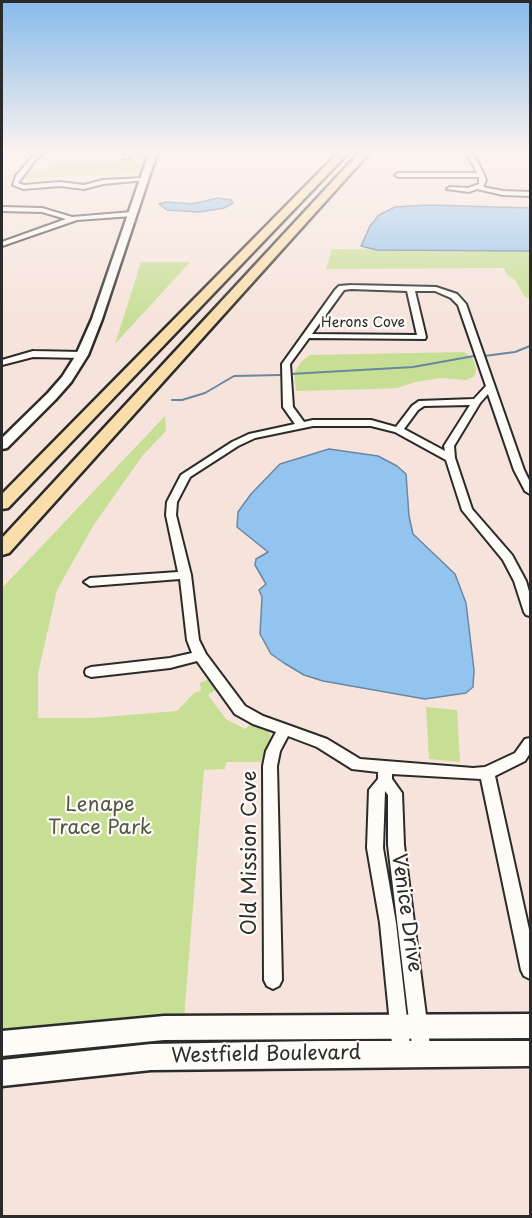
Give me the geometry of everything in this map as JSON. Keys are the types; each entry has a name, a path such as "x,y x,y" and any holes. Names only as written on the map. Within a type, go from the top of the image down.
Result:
{"highway":[{"path":"2,504 289,210"},
{"path":"2,549 313,210"}],"street":[{"path":"38,210 72,219"},
{"path":"2,445 67,379 82,355 97,319 133,210"},
{"path":"2,244 72,219 93,215 132,214"},
{"name":"Herons Cove","path":"305,336 422,337 410,287"},
{"path":"301,425 288,407 285,367 305,336 342,288 436,289 458,298 462,304 519,470 531,491"},
{"path":"2,363 33,354 82,355"},
{"path":"490,387 476,402 449,446 450,458 470,516 508,558 530,608"},
{"path":"398,430 415,408 422,404 476,402"},
{"path":"450,458 398,430 371,423 314,423 244,440 186,475 171,509 185,575 193,640 200,656 240,710 322,743 357,765 385,775 487,773 520,757 530,745"},
{"path":"90,582 185,575"},
{"path":"92,672 170,663 200,656"},
{"name":"Old Mission Cove","path":"273,980 270,763 273,751 285,729"},
{"path":"487,773 531,970"},
{"name":"Venice Drive","path":"385,775 376,790 374,838 409,1026 412,1054"},
{"name":"Westfield Boulevard","path":"2,1044 164,1028 531,1026"},
{"name":"Westfield Boulevard","path":"2,1073 151,1057 531,1054"}],"green space":[{"path":"332,249 530,251 530,298 525,297 515,280 507,275 504,268 326,269"},
{"path":"141,262 190,262 115,344"},
{"path":"464,352 473,359 476,369 475,376 466,380 441,378 415,382 397,388 296,391 294,373 301,362 310,355"},
{"name":"Lenape Trace Park","path":"165,416 166,431 143,455 93,526 57,590 38,673 38,718 92,718 177,711 194,693 201,691 200,683 209,679 216,690 208,695 226,719 245,729 252,723 268,729 271,737 261,762 226,762 225,769 204,770 184,1018 2,1037 2,588"},
{"path":"426,707 457,710 460,762 429,759"},
{"path":"136,1037 309,1037 248,1046 135,1050 2,1065 2,1052"}],"water":[{"path":"167,210 212,210 199,212"},
{"path":"389,210 530,210 530,251 377,250 361,246 370,226 379,215"},
{"path":"329,449 378,456 397,466 406,474 409,516 413,534 455,574 466,603 474,670 473,687 466,693 425,699 323,681 304,675 271,654 260,634 262,597 259,590 266,584 255,565 256,559 268,552 237,527 238,512 251,494 280,464"}],"waterway":[{"path":"484,356 515,352 530,346"},
{"path":"290,374 413,367 474,356"},
{"path":"172,400 182,400 205,393 234,376 280,375"}]}
